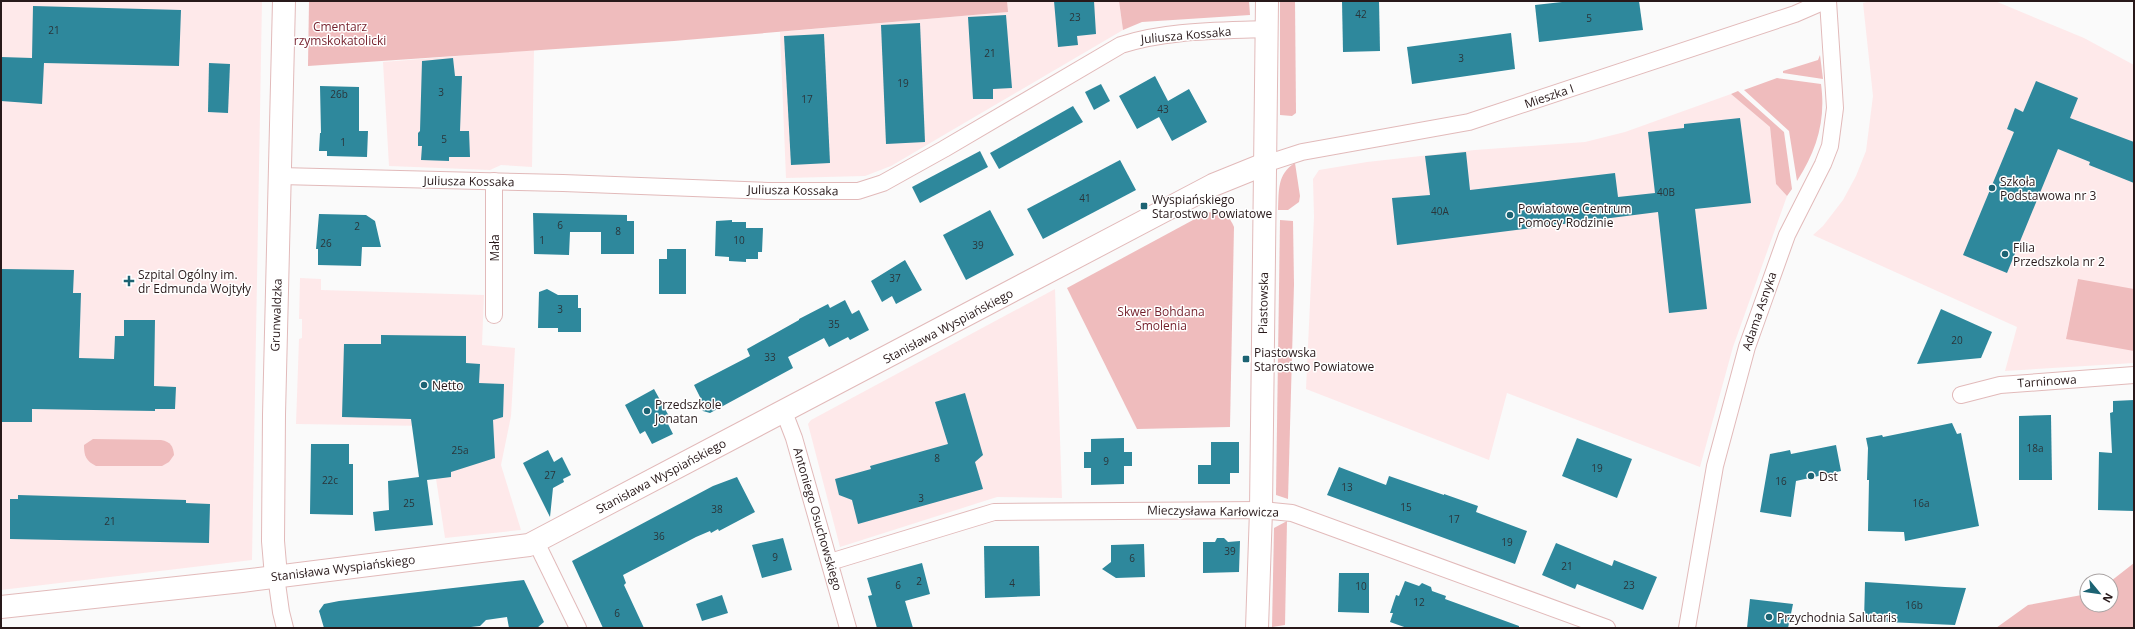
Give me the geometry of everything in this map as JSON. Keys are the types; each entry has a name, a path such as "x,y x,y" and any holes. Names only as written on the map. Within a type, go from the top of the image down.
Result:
{"street":[{"name":"Grunwaldzka","path":"284,1 274,415 273,542 281,612 285,628"},
{"name":"Piastowska","path":"1257,628 1261,510 1267,1"},
{"name":"Mieszka I","path":"1266,164 1302,152 1469,122 1795,14 1827,1"},
{"name":"Adama Asnyka","path":"1687,628 1715,466 1747,346 1782,247 1801,205 1823,164 1830,146 1835,108 1827,1"},
{"name":"Juliusza Kossaka","path":"280,176 494,181 768,191 858,191 883,183 938,153 1121,44 1140,38 1167,35 1267,29"},
{"name":"Stanisława Wyspiańskiego","path":"1,608 515,548 536,542 1199,193 1266,164"},
{"name":"Mała","path":"494,181 494,315"},
{"name":"Tarninowa","path":"1961,395 2000,385 2134,375"},
{"name":"Antoniego Osuchowskiego","path":"784,412 794,438 848,628"},
{"name":"Mieczysława Karłowicza","path":"830,562 994,512 1261,510 1292,513 1607,628"},
{"path":"536,542 578,628"}],"shaded area":[{"name":"Szpital Ogólny im. dr Edmunda Wojtyły","path":"1,1 262,1 252,560 1,590"},
{"path":"1007,1 1119,1 1123,30 891,166 865,176 786,178 780,32 1007,12"},
{"name":"Szkoła Podstawowa nr 3","path":"1870,1 1995,1 2084,38 2134,65 2134,363 2005,371 2017,327 1813,235 1823,226 1843,200 1856,176 1866,151 1873,96 1863,3"},
{"path":"534,50 532,167 501,165 490,170 389,166 383,62"},
{"path":"1731,94 1770,127 1776,184 1787,196 1733,347 1700,467 1507,393 1489,460 1306,389 1314,217 1313,179 1319,170 1367,162 1475,150 1585,142 1625,132"},
{"path":"300,278 321,279 321,290 484,295 482,345 515,348 511,416 501,465 521,530 445,538 428,426 296,424 299,339 302,338 302,319 299,319"},
{"path":"1055,289 1062,498 997,497 840,547 808,424 811,420"}],"green space":[{"name":"Cmentarz rzymskokatolicki","path":"309,1 1007,1 1008,12 674,41 308,66"},
{"path":"1119,1 1249,1 1250,15 1142,22 1123,30"},
{"path":"1280,1 1295,1 1296,113 1292,116 1280,115"},
{"path":"1820,55 1823,79 1783,73 1783,71 1818,60"},
{"path":"1777,78 1821,84 1821,122 1815,146 1797,181 1789,131 1744,90"},
{"path":"1738,91 1784,132 1792,189 1787,196 1776,184 1770,127 1731,94"},
{"path":"1295,163 1300,196 1299,202 1288,210 1278,210 1279,189 1282,177 1289,167"},
{"name":"Skwer Bohdana Smolenia","path":"1218,211 1228,217 1234,227 1230,427 1137,429 1067,288 1206,213"},
{"path":"1280,220 1293,221 1294,284 1288,499 1276,495"},
{"path":"2078,279 2134,289 2134,351 2066,339"},
{"path":"93,439 161,440 171,445 174,455 169,462 162,466 96,466 86,458 84,452 84,445"},
{"path":"1287,521 1285,625 1272,627 1274,528"},
{"path":"2134,563 2134,628 1996,628 2028,605 2079,595 2079,613 2119,613 2119,575"}],"building":[{"path":"1054,1 1094,1 1096,34 1077,36 1078,45 1058,47"},
{"path":"1342,1 1379,1 1380,51 1343,52"},
{"path":"1571,1 1639,1 1643,30 1539,42 1535,5"},
{"path":"33,6 181,10 179,66 44,63 42,104 1,101 1,57 32,58"},
{"path":"1006,15 1012,88 993,89 993,99 973,99 968,17"},
{"path":"920,23 925,142 886,144 881,25"},
{"path":"1511,33 1515,69 1412,84 1407,47"},
{"path":"824,34 830,163 791,165 784,36"},
{"path":"453,58 455,76 462,76 460,131 469,131 470,157 449,157 449,161 421,160 422,146 418,146 418,133 420,131 422,61"},
{"path":"209,63 230,64 228,113 208,112"},
{"path":"1155,76 1168,101 1189,89 1207,122 1172,141 1159,117 1137,129 1119,96"},
{"path":"2036,81 2078,98 2070,118 2134,142 2134,183 2089,165 2090,162 2058,149 2007,273 1963,255 2014,132 2007,129 2015,108 2023,112"},
{"path":"1101,84 1110,101 1094,110 1085,92"},
{"path":"320,86 359,87 359,131 368,131 367,157 327,156 327,151 319,151 321,133"},
{"path":"1073,106 1083,122 999,169 990,153"},
{"path":"1740,118 1751,203 1695,209 1707,309 1669,313 1658,212 1397,245 1392,198 1430,195 1425,156 1466,152 1470,190 1615,173 1618,197 1655,193 1648,132 1684,128 1684,124"},
{"path":"980,151 988,167 920,203 912,187"},
{"path":"1120,160 1136,190 1043,239 1027,209"},
{"path":"990,210 1014,255 966,280 943,235"},
{"path":"533,213 627,215 627,221 634,221 634,254 601,254 601,232 570,232 569,255 534,254"},
{"path":"319,214 366,215 375,221 381,247 362,247 361,266 318,265 318,249 316,249"},
{"path":"732,220 732,222 746,222 746,228 763,228 762,252 758,252 758,259 746,259 746,262 729,261 729,257 715,256 716,221"},
{"path":"667,249 686,249 686,294 659,294 659,259 667,259"},
{"path":"905,260 922,290 896,304 892,296 882,302 871,281"},
{"path":"1,269 74,270 73,293 81,293 79,358 114,359 115,336 124,336 124,320 155,320 154,386 176,387 175,409 155,409 155,411 32,409 32,422 1,422"},
{"path":"547,289 558,295 578,295 578,308 581,308 581,332 558,332 558,328 538,328 539,292"},
{"path":"845,300 852,314 859,310 869,330 850,340 848,337 829,347 824,338 788,357 793,368 710,413 703,411 700,405 701,399 694,385 750,356 747,349 799,319 828,304 830,308"},
{"path":"1941,309 1992,332 1981,358 1917,364"},
{"name":"Netto","path":"381,335 466,336 466,363 480,364 479,383 504,384 503,417 493,420 495,458 451,472 451,477 427,480 433,525 375,531 373,512 389,510 388,481 419,477 411,419 342,417 344,344 381,344"},
{"name":"Przedszkole Jonatan","path":"654,389 670,418 666,420 673,434 652,444 645,431 640,434 625,405"},
{"path":"965,393 983,455 975,462 983,489 858,524 852,500 839,495 835,479 871,469 870,466 948,444 935,402"},
{"path":"2134,400 2134,511 2098,510 2099,452 2112,453 2110,413 2113,412 2113,401"},
{"path":"2051,415 2052,480 2019,480 2019,416"},
{"path":"1952,423 1957,434 1961,433 1979,526 1905,541 1904,532 1868,531 1869,480 1867,480 1868,448 1866,438 1882,435 1883,437"},
{"path":"1124,438 1124,452 1132,452 1132,466 1124,466 1124,484 1091,485 1091,468 1084,468 1084,452 1091,452 1091,439"},
{"path":"1577,438 1632,459 1617,498 1562,476"},
{"path":"1211,442 1239,442 1239,473 1230,473 1230,484 1198,484 1198,465 1211,465"},
{"path":"311,444 349,444 349,464 353,464 353,515 310,514"},
{"path":"1836,445 1841,471 1796,481 1791,517 1760,512 1770,454 1790,450 1791,454"},
{"path":"548,450 554,462 562,457 571,475 563,479 564,482 553,488 550,517 523,463"},
{"path":"1339,467 1386,485 1389,476 1444,494 1478,506 1476,512 1527,531 1515,564 1327,495"},
{"path":"737,477 755,512 719,531 718,529 711,533 710,531 696,537 623,575 626,583 624,585 644,628 603,628 572,561 713,486"},
{"path":"18,495 186,500 186,503 210,504 209,543 10,539 10,499 18,499"},
{"path":"783,538 792,570 762,578 752,545"},
{"path":"1217,538 1224,538 1228,542 1240,541 1239,572 1203,573 1203,542 1215,542"},
{"path":"1556,543 1612,566 1614,560 1657,577 1643,610 1577,584 1575,589 1542,575"},
{"path":"1144,544 1145,577 1116,578 1102,569 1111,562 1111,545"},
{"path":"984,546 1039,546 1040,596 985,598"},
{"path":"922,563 930,594 905,601 913,628 877,628 868,596 872,595 867,578"},
{"path":"1339,573 1369,573 1369,613 1338,612"},
{"path":"524,580 544,622 537,628 509,628 507,617 486,620 480,626 462,628 324,628 319,611 324,604 339,601"},
{"path":"1405,581 1419,586 1422,583 1431,587 1432,591 1446,596 1445,599 1519,626 1519,628 1407,628 1390,622 1393,613 1390,613 1396,595 1399,596"},
{"path":"1865,582 1966,588 1955,625 1864,621"},
{"path":"722,595 728,613 702,621 696,604"},
{"name":"Przychodnia Salutaris","path":"1750,599 1793,604 1788,628 1747,628"}],"place":[{"name":"Szkoła Podstawowa nr 3","path":"1992,188"},
{"name":"Wyspiańskiego Starostwo Powiatowe","path":"1144,206"},
{"name":"Powiatowe Centrum Pomocy Rodzinie","path":"1510,215"},
{"name":"Filia Przedszkola nr 2","path":"2005,254"},
{"name":"Szpital Ogólny im. dr Edmunda Wojtyły","path":"129,281"},
{"name":"Piastowska Starostwo Powiatowe","path":"1246,359"},
{"name":"Netto","path":"424,385"},
{"name":"Przedszkole Jonatan","path":"647,411"},
{"name":"Dst","path":"1811,476"},
{"name":"Przychodnia Salutaris","path":"1769,617"}]}
